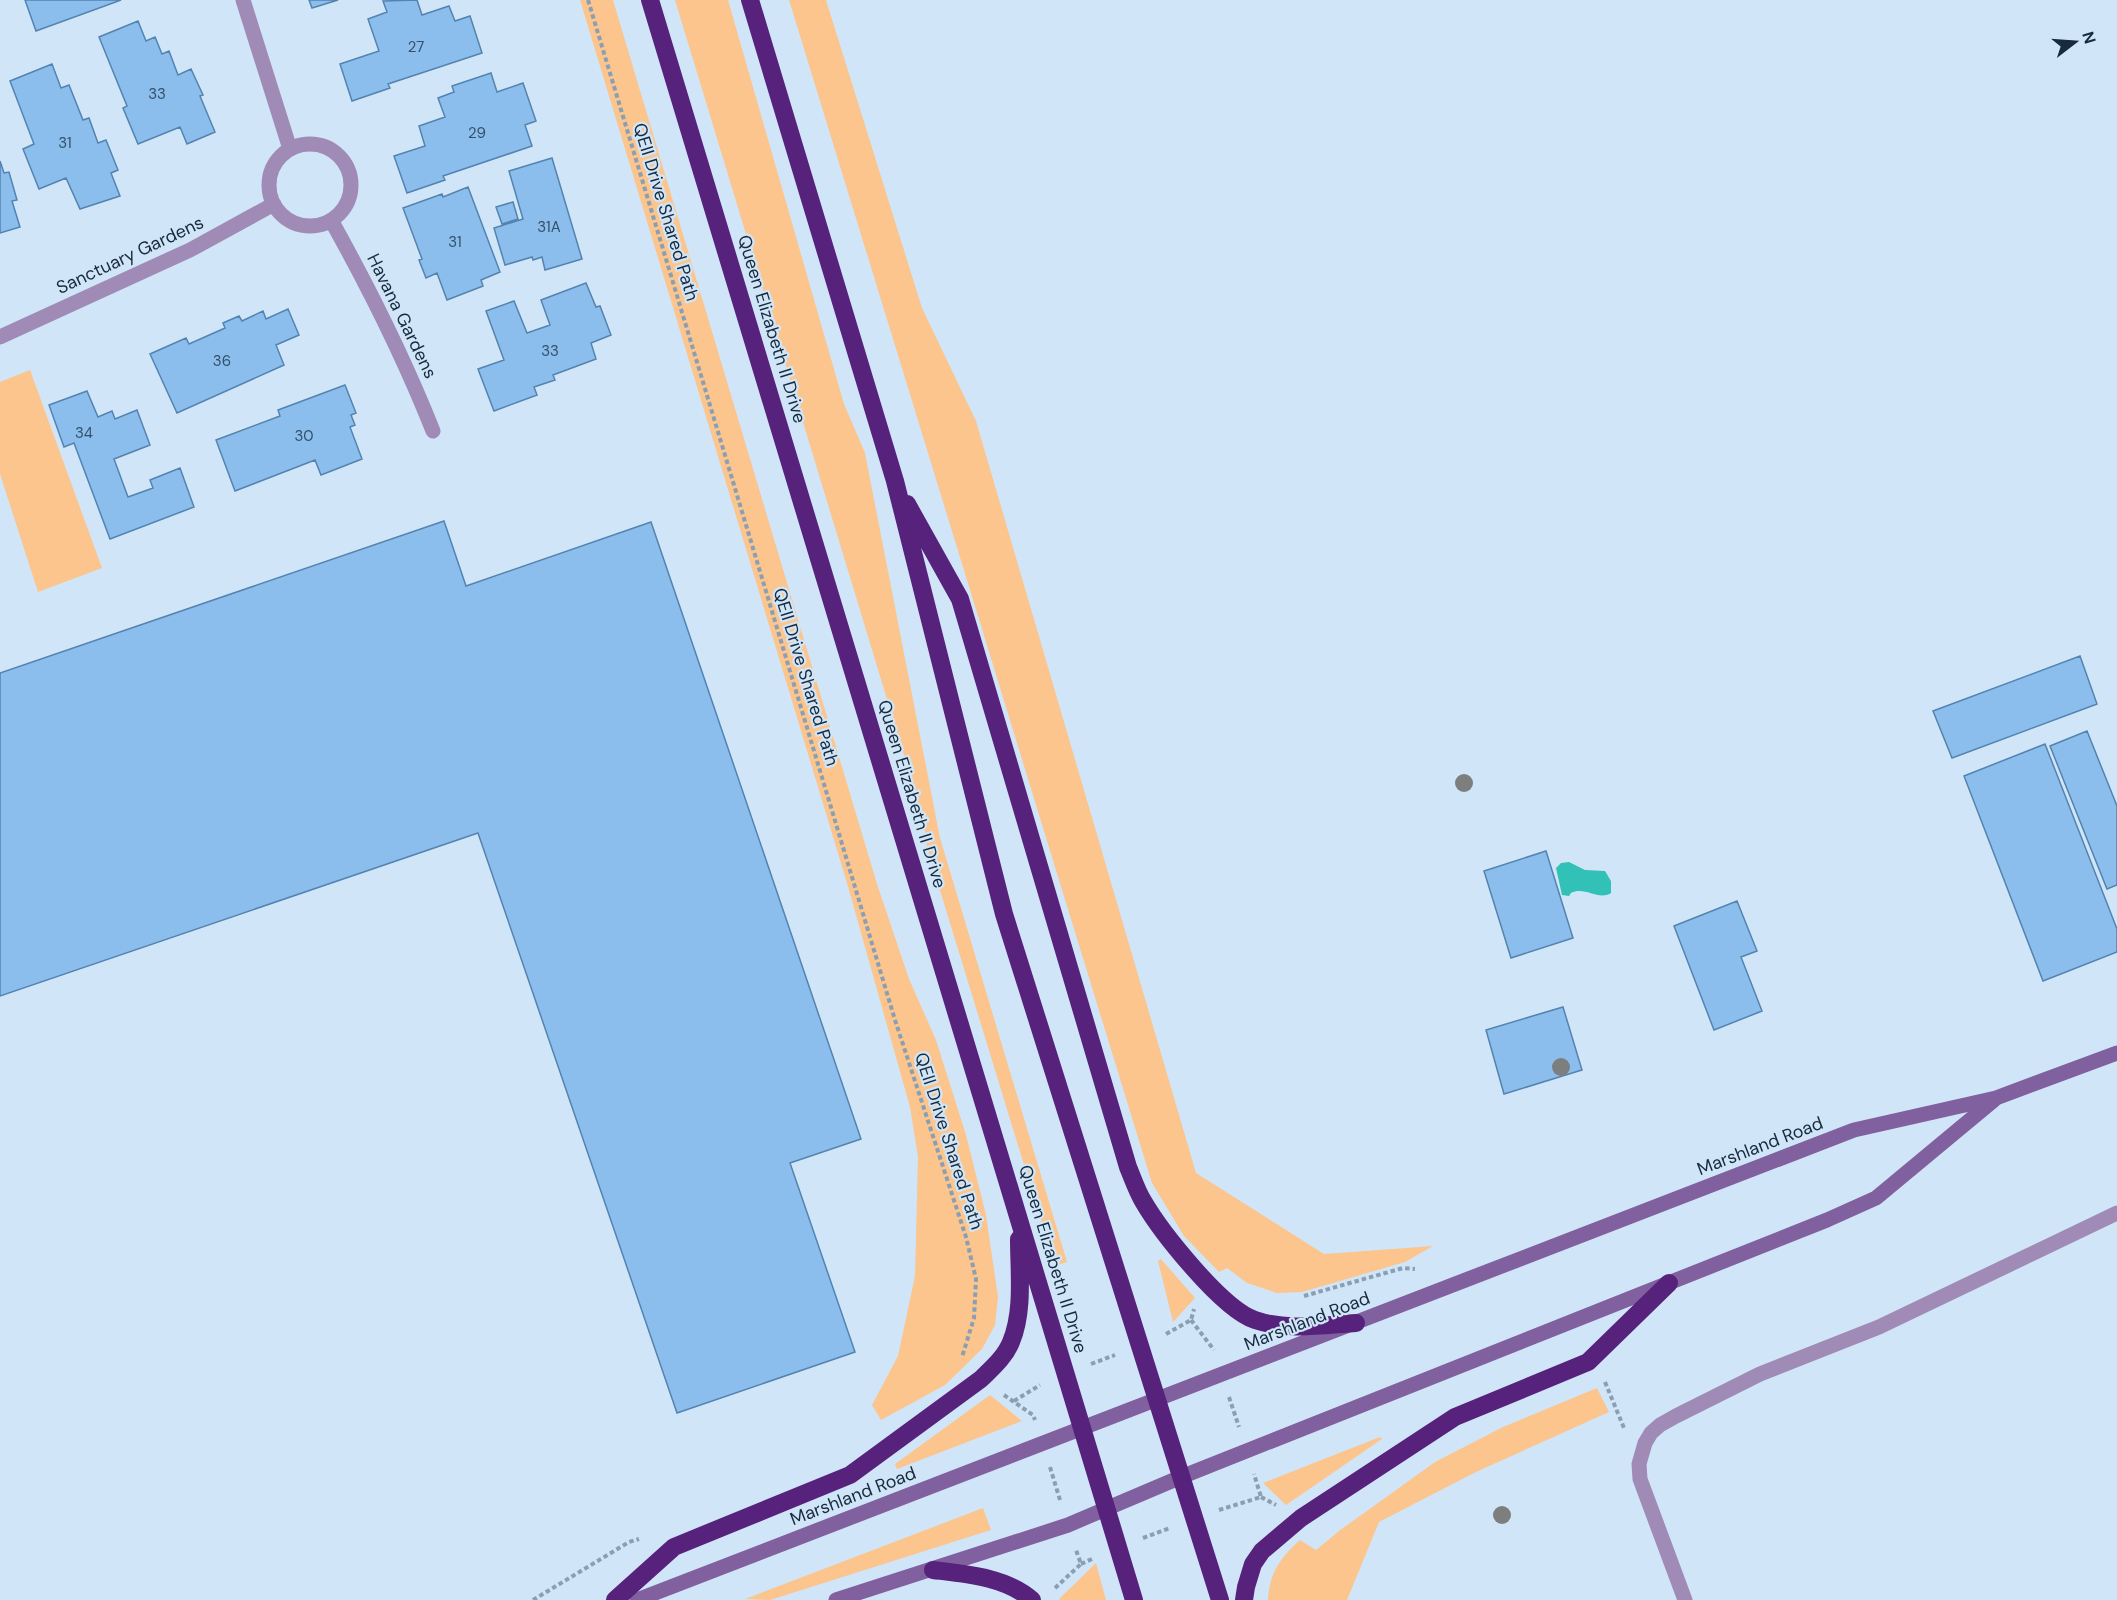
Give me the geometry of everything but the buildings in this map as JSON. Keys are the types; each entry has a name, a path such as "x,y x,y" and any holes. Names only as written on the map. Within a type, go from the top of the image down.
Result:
{"highway":[{"name":"Queen Elizabeth II Drive","path":"650,0 1134,1600"},
{"path":"750,0 895,481 1004,914 1220,1600"},
{"path":"895,481 960,599 1128,1167 1142,1200 1177,1248 1221,1298 1236,1310 1254,1320 1276,1325 1299,1327 1356,1323"},
{"path":"615,1600 674,1547 850,1475 981,1379 997,1363 1008,1347 1017,1319 1019,1220"},
{"path":"1244,1600 1253,1564 1270,1543 1301,1518 1455,1417 1588,1362 1669,1283"},
{"path":"933,1570 966,1574 1011,1585 1032,1600"}],"main road":[{"name":"Marshland Road","path":"637,1600 1854,1130 1996,1098 2117,1053"},
{"name":"Marshland Road","path":"836,1600 1068,1525 1181,1477 1827,1220 1876,1198 1996,1098"}],"street":[{"path":"243,0 290,149"},
{"path":"302,144 321,145 338,154 346,164 351,189 348,201 341,212 331,220 319,225 293,222 282,215 274,204 270,192 273,167 290,149 302,144"},
{"name":"Sanctuary Gardens","path":"0,337 190,250 274,204"},
{"name":"Havana Gardens","path":"331,220 402,357 433,431"},
{"path":"1685,1600 1640,1479 1639,1464 1645,1443 1651,1433 1660,1425 1760,1374 1879,1327 2117,1213"}],"path":[{"name":"QEII Drive Shared Path","path":"588,0 895,1020 966,1238 976,1279 974,1318 960,1362"},
{"path":"1297,1297 1316,1294 1403,1268"},
{"path":"1053,1591 1081,1564 1194,1519 1261,1497 1213,1347 1191,1320 1192,1310 1200,1302"},
{"path":"1014,1401 1041,1384 1139,1345 1191,1320"},
{"path":"1604,1378 1624,1428 1645,1443"},
{"path":"997,1390 1033,1415 1081,1564"}],"shaded area":[{"path":"580,0 613,0 877,884 909,979 936,1040 966,1135 986,1215 998,1297 995,1325 982,1349 945,1385 881,1420 872,1405 898,1356 915,1276 918,1157 910,1107 847,883"},
{"path":"675,0 728,0 844,404 865,453 940,838 1067,1262 1055,1266 927,848 923,818"},
{"path":"789,0 826,0 922,308 976,421 1196,1173 1324,1254 1433,1246 1405,1262 1302,1292 1277,1293 1247,1283 1227,1268 1219,1272 1184,1236 1152,1183"},
{"path":"30,370 102,568 38,592 0,474 0,382"},
{"path":"1569,862 1585,870 1605,871 1611,881 1611,893 1601,895 1576,891 1569,896 1562,895 1556,868 1561,863"},
{"path":"1161,1259 1195,1298 1173,1322 1158,1261"},
{"path":"1597,1388 1609,1412 1476,1472 1379,1522 1347,1600 1268,1600 1277,1566 1300,1540 1316,1550 1435,1462 1503,1427"},
{"path":"990,1395 1022,1421 897,1469 895,1464"},
{"path":"1380,1437 1382,1439 1286,1505 1263,1483"},
{"path":"983,1508 991,1530 770,1600 745,1599"},
{"path":"1096,1563 1106,1600 1059,1599"}]}
